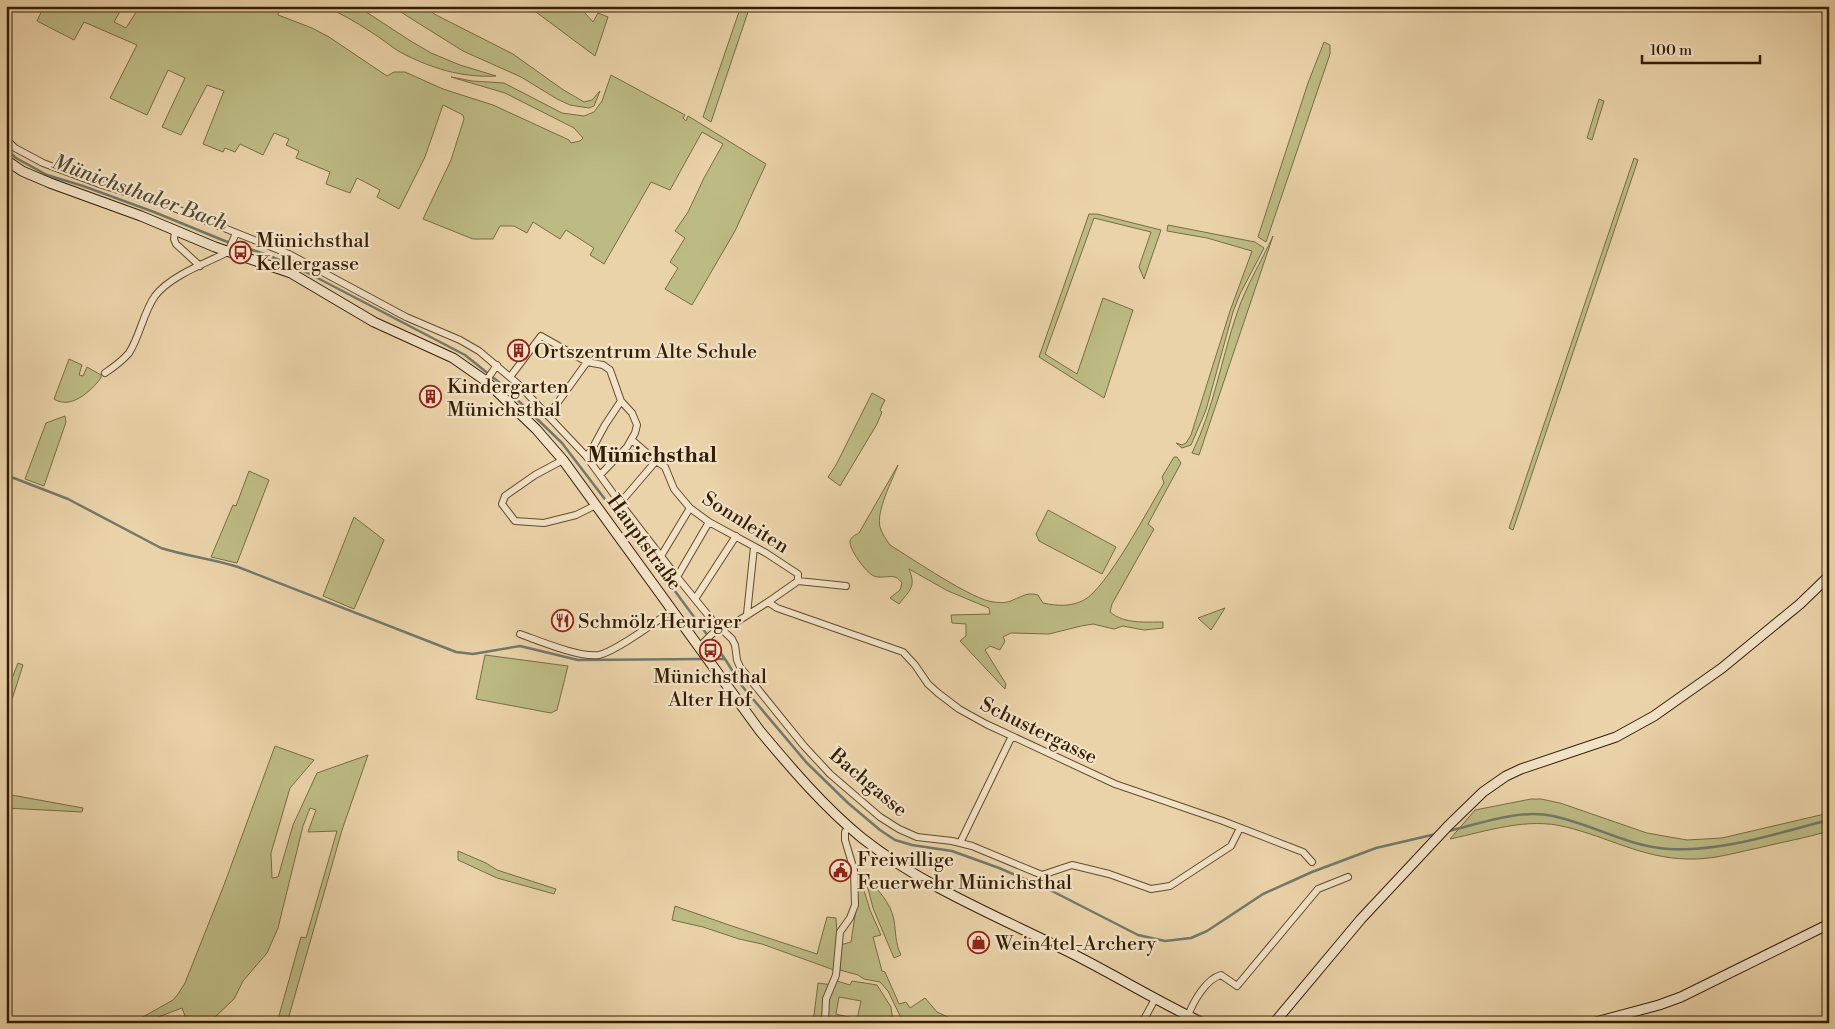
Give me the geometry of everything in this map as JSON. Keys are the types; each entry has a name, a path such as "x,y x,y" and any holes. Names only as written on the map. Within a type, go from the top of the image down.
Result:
{"street":[{"name":"Hauptstraße","path":"6,140 15,148 43,163 102,185 164,204 235,235 289,254 406,317 470,345 495,368 510,377 586,456 677,577 712,620 721,627"},
{"name":"Hauptstraße","path":"6,160 36,177 141,216 175,231 292,273 374,322 453,358 487,380 536,429 563,460 673,610 702,644 705,655 777,751 849,826 888,856 960,899 1092,964 1203,1023"},
{"path":"175,231 174,239 176,244 200,266"},
{"path":"105,373 118,364 129,352 155,296 166,286 229,250 235,235"},
{"path":"510,377 541,336 587,362 603,364 610,370 621,402 632,413 637,425 632,440 621,455 600,475"},
{"path":"548,416 587,362"},
{"path":"487,380 495,368"},
{"path":"586,456 621,402"},
{"name":"Sonnleiten","path":"632,440 665,467 674,489 690,508 709,522 736,536 798,574 798,581 738,620 721,627 702,644"},
{"path":"563,460 535,475 505,496 502,504 515,521 544,523 576,515 596,505"},
{"path":"620,503 656,461"},
{"path":"661,556 690,508"},
{"path":"677,577 709,522"},
{"path":"695,599 736,536"},
{"path":"747,614 754,547"},
{"path":"1276,1021 1361,919 1432,842 1483,792 1506,776 1535,763 1616,736 1662,711 1757,640 1800,604 1829,576"},
{"path":"798,581 846,586"},
{"name":"Schustergasse","path":"768,602 777,608 903,652 928,684 958,709 1012,736 1115,784 1304,852 1312,862"},
{"path":"520,634 578,653 598,655 631,638 673,610"},
{"name":"Bachgasse","path":"721,627 735,645 735,653 740,667 798,740 830,774 880,816 899,829 917,837 960,843 1006,859 1042,875 1072,865 1109,874 1151,889 1170,886 1231,846 1240,828"},
{"path":"960,843 1012,736"},
{"path":"825,1023 826,998 836,975 840,932 854,911 855,905 854,870 844,840 845,832 849,826"},
{"path":"1188,1016 1191,1008 1212,979 1221,976 1237,986 1318,889 1348,877"},
{"path":"1592,1023 1681,998 1829,924"},
{"path":"1142,1023 1154,998"}],"shaded area":[{"path":"44,6 123,6 114,22 126,28 140,6 279,6 278,15 312,28 329,37 387,76 394,72 405,72 443,89 493,105 569,140 571,143 580,141 583,138 574,128 505,93 451,77 472,81 504,83 562,113 584,116 594,112 602,101 611,75 685,115 683,118 686,121 688,116 766,164 735,231 692,305 665,289 678,268 670,262 685,238 675,231 688,212 723,144 702,132 670,190 651,182 604,264 590,255 594,248 566,230 560,239 533,222 527,233 514,226 500,226 493,239 473,239 423,219 451,160 464,119 463,115 443,105 425,157 399,209 377,197 380,190 357,178 350,193 326,184 330,172 296,158 299,151 286,145 289,139 274,133 263,155 240,144 235,152 225,148 223,152 203,144 224,91 207,85 181,135 162,127 185,78 168,70 147,115 110,98 137,45 84,22 74,40 37,21"},
{"path":"324,6 357,6 431,53 460,65 496,76 459,74 423,63 400,52 375,34"},
{"path":"391,6 423,6 436,15 513,54 562,89 584,102 592,100 600,91 594,106 589,108 570,105 557,99 521,77 463,51"},
{"path":"528,6 586,6 584,12 593,22 598,13 608,17 595,56"},
{"path":"741,6 750,6 711,122 703,117"},
{"path":"1324,42 1330,45 1330,54 1266,242 1258,237 1308,83"},
{"path":"1599,99 1604,101 1592,140 1587,138"},
{"path":"1634,158 1638,160 1513,530 1509,528"},
{"path":"1089,214 1097,214 1161,230 1144,279 1139,267 1151,232 1094,218 1045,354 1077,374 1103,298 1133,310 1104,398 1039,357"},
{"path":"1168,225 1255,242 1264,248 1240,294 1233,312 1206,410 1191,445 1182,448 1176,443 1182,445 1186,443 1191,435 1230,311 1252,251 1207,238 1167,231"},
{"path":"1273,236 1199,455 1192,453 1206,419 1241,303"},
{"path":"69,359 82,365 79,375 83,376 87,367 101,375 101,378 80,398 74,401 60,402 54,399"},
{"path":"872,393 885,400 880,410 882,412 877,424 840,486 828,477 836,465"},
{"path":"65,416 66,422 44,486 25,479 46,423"},
{"path":"1174,457 1177,457 1181,463 1148,524 1154,529 1112,604 1110,612 1122,619 1142,622 1163,622 1163,628 1144,630 1123,626 1114,629 1093,624 1049,634 1011,633 1003,637 1005,641 1000,650 990,646 985,650 1006,684 1005,689 960,641 966,636 966,624 952,623 951,615 990,614 989,608 948,591 909,569 912,584 907,595 899,604 890,598 900,590 902,583 899,579 896,577 878,577 871,574 859,560 850,545 853,536 859,533 898,465 882,505 879,520 882,532 890,545 942,578 985,600 1006,602 1031,594 1038,595 1043,603 1074,604 1084,600 1093,593 1115,565 1164,483 1162,477"},
{"path":"249,471 269,480 237,563 211,557 233,505 236,506"},
{"path":"1048,510 1116,547 1102,574 1039,541 1036,534"},
{"path":"354,517 384,540 354,609 323,596"},
{"path":"1225,608 1211,630 1198,618"},
{"path":"485,655 568,666 557,710 551,713 476,699"},
{"path":"18,663 23,665 6,718 6,693"},
{"path":"275,746 314,760 290,788 271,853 272,878 278,877 293,825 317,773 368,755 342,830 287,1023 277,1023 301,937 306,938 337,831 308,832 316,810 310,808 303,826 278,928 267,953 243,981 234,999 214,1018 213,1023 184,1023 185,1016 182,1008 153,1019 152,1023 132,1023 173,1000 185,983 224,885"},
{"path":"6,794 83,808 82,812 6,808"},
{"path":"1531,799 1560,803 1647,833 1687,840 1722,838 1829,813 1829,831 1732,854 1696,859 1655,855 1581,831 1551,824 1508,826 1450,839 1475,810"},
{"path":"458,851 497,870 556,889 554,894 497,878 458,860"},
{"path":"857,876 860,877 870,910 881,935 873,937 882,971 885,972 899,1004 906,1002 910,1008 925,998 937,1012 961,1023 914,1023 912,1018 902,1020 888,991 880,982 864,979 858,975 840,970 840,945 851,942 856,909"},
{"path":"865,877 883,896 890,908 901,955 894,958 873,908"},
{"path":"675,906 817,954 827,917 836,918 837,935 834,970 762,944 672,920"},
{"path":"837,981 850,985 852,981 877,985 891,1007 893,1021 873,1022 857,1019 856,1023 813,1023 818,983 833,985","holes":["839,997 861,1001 857,1019 836,1014"]}],"waterway":[{"name":"Münichsthaler Bach","path":"6,149 16,158 47,175 83,186 225,241 268,255 308,273 465,355 500,383 562,443 669,583 725,659 742,686 806,762 848,803 895,840 912,845 952,851 999,868 1050,890 1138,935 1165,941 1191,938 1207,931 1263,894 1312,872 1376,848 1436,834"},
{"path":"6,475 68,499 161,548 238,567 456,652 473,654 520,646 578,660 705,659"},
{"path":"710,659 725,659"},
{"name":"Münichsthaler Bach","path":"1449,831 1501,818 1540,814 1582,824 1639,844 1669,849 1689,849 1730,845 1829,820"}],"place":[{"name":"Münichsthal Kellergasse","path":"240,252"},
{"name":"Ortszentrum Alte Schule","path":"518,351"},
{"name":"Kindergarten Münichsthal","path":"431,397"},
{"name":"Schmölz Heuriger","path":"562,621"},
{"name":"Münichsthal Alter Hof","path":"710,650"},
{"name":"Freiwillige Feuerwehr Münichsthal","path":"841,871"},
{"name":"Wein4tel-Archery","path":"979,943"}],"district":[{"name":"Münichsthal","path":"652,454"}]}
